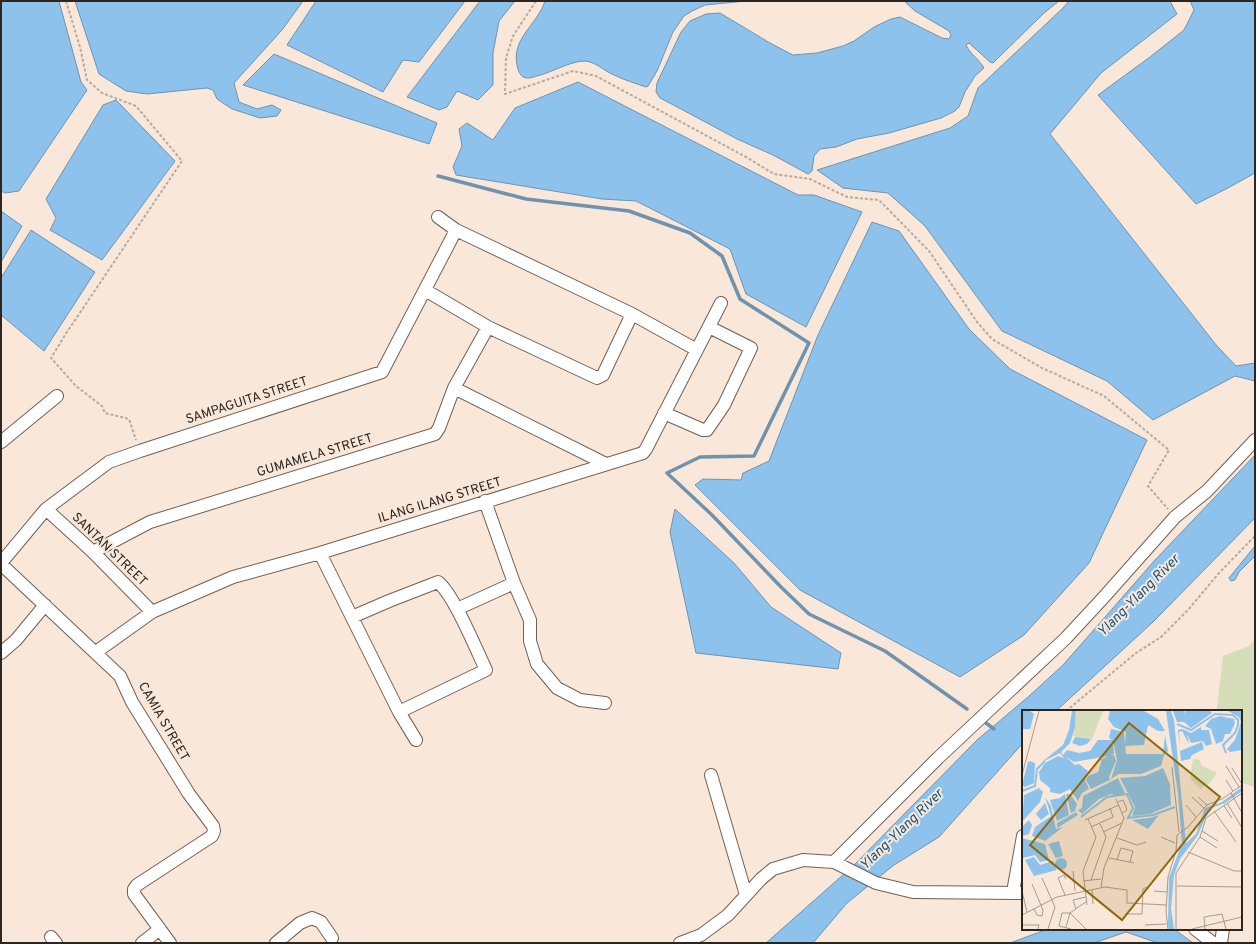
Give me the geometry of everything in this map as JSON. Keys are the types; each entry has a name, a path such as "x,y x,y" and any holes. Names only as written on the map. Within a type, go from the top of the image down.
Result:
{"street":[{"path":"438,217 456,230 632,314 697,350"},
{"name":"SAMPAGUITA STREET","path":"1,563 46,509 109,462 382,372 456,230"},
{"path":"425,290 488,327 597,378 603,375 632,314"},
{"name":"ILANG ILANG STREET","path":"96,652 152,612 233,577 320,552 643,453 721,303"},
{"name":"GUMAMELA STREET","path":"93,552 150,522 435,434 439,428 454,388 488,327"},
{"path":"664,413 703,430 709,428 724,405 751,348 709,327"},
{"path":"454,388 606,464"},
{"path":"1,442 57,396"},
{"path":"839,865 938,758 1066,638 1175,517 1207,491 1255,440"},
{"path":"485,501 514,583 530,620 530,640 537,664 558,688 580,700 606,703"},
{"name":"SANTAN STREET","path":"46,509 93,552 152,612"},
{"path":"320,552 352,618 416,740"},
{"name":"CAMIA STREET","path":"1,563 120,676 132,702 189,794 213,826 214,831 212,836 137,885 134,889 134,894 160,929"},
{"path":"352,618 389,601 438,582 457,609 486,670 400,712"},
{"path":"457,609 514,583"},
{"path":"1,653 16,640 45,606"},
{"path":"711,776 746,895"},
{"path":"680,943 701,935 728,916 746,895 773,869 803,860 839,865 876,883 913,892 1018,893 1022,847"},
{"path":"276,943 300,923 312,918 321,922 332,938"},
{"path":"142,943 160,929 170,943"},
{"path":"1196,930 1213,943"},
{"path":"1221,943 1224,930"}],"path":[{"path":"66,1 80,48 87,80 102,92 136,106 182,161 51,358 76,386 102,406 105,413 129,419 140,451"},
{"path":"536,1 512,36 506,58 505,94 573,71 596,76 746,157 774,174 810,179 847,197 879,200 929,252 977,322 992,339 1042,368 1104,396 1169,450 1148,486 1175,517"},
{"path":"1067,710 1136,653 1161,637 1188,610 1219,573 1255,536"}],"green space":[{"path":"1255,639 1255,788 1242,783 1242,710 1217,710 1223,656 1249,646"}],"water":[{"path":"1,1 59,1 81,82 87,90 19,191 5,193 1,191"},
{"path":"75,1 303,1 282,30 234,83 239,102 257,109 272,105 281,110 277,116 260,118 232,109 217,99 213,90 207,88 147,94 126,91 99,74"},
{"path":"316,1 465,1 419,62 403,60 383,92 287,45"},
{"path":"480,1 515,1 499,21 493,53 493,85 478,100 457,91 447,107 439,110 407,97"},
{"path":"545,1 746,1 705,5 684,16 673,32 657,71 646,87 618,77 588,61 573,63 531,78 523,77 519,73 518,69 516,58 517,49 520,41 541,10"},
{"path":"904,1 1059,1 1044,13 993,63 969,43 966,45 984,68 975,76 965,92 959,107 955,111 941,118 889,133 857,139 836,147 820,149 814,156 812,171 808,174 773,155 737,139 660,98 656,92 657,83 681,32 690,21 706,14 720,13 793,55 817,53 843,46 854,41 874,27 891,19 900,17 942,38 949,39 951,35 949,31 915,11"},
{"path":"1069,1 1170,1 1177,14 1101,73 1050,134 1217,346 1236,366 1255,363 1255,381 1235,376 1153,420 1107,381 1002,331 925,226 888,193 843,188 817,170 950,128 968,116 978,88"},
{"path":"1190,1 1255,1 1255,173 1196,204 1098,95 1184,30 1194,10"},
{"path":"274,54 437,123 429,144 243,85"},
{"path":"578,82 798,195 814,195 862,212 806,327 746,294 730,249 636,201 602,199 456,175 453,167 462,146 459,129 467,123 493,140 515,108"},
{"path":"116,100 175,161 102,260 50,230 56,218 46,199 103,105"},
{"path":"1,211 22,226 1,262"},
{"path":"872,222 899,231 969,329 1010,369 1147,440 1089,563 1024,635 960,677 800,590 695,485 703,479 741,480 743,473 769,461 818,335"},
{"path":"31,230 95,272 44,351 1,315 1,278"},
{"name":"Ylang-Ylang River","path":"1255,455 1255,518 1153,622 1057,710 1022,710 1022,744 939,837 894,865 847,903 813,943 766,943 853,866 977,740 1063,665 1155,560"},
{"path":"675,509 734,563 771,607 841,653 838,669 696,653 670,532"},
{"path":"1255,546 1255,556 1239,572 1235,580 1231,581 1229,578"},
{"path":"1045,930 1175,930 1193,943 1158,943 1126,932 1094,943 1010,943"}],"waterway":[{"path":"438,176 526,199 629,211 690,233 722,256 740,299 809,343 754,456 700,457 667,473 712,515 809,614 885,651 967,709"},
{"path":"982,720 994,729"}]}
